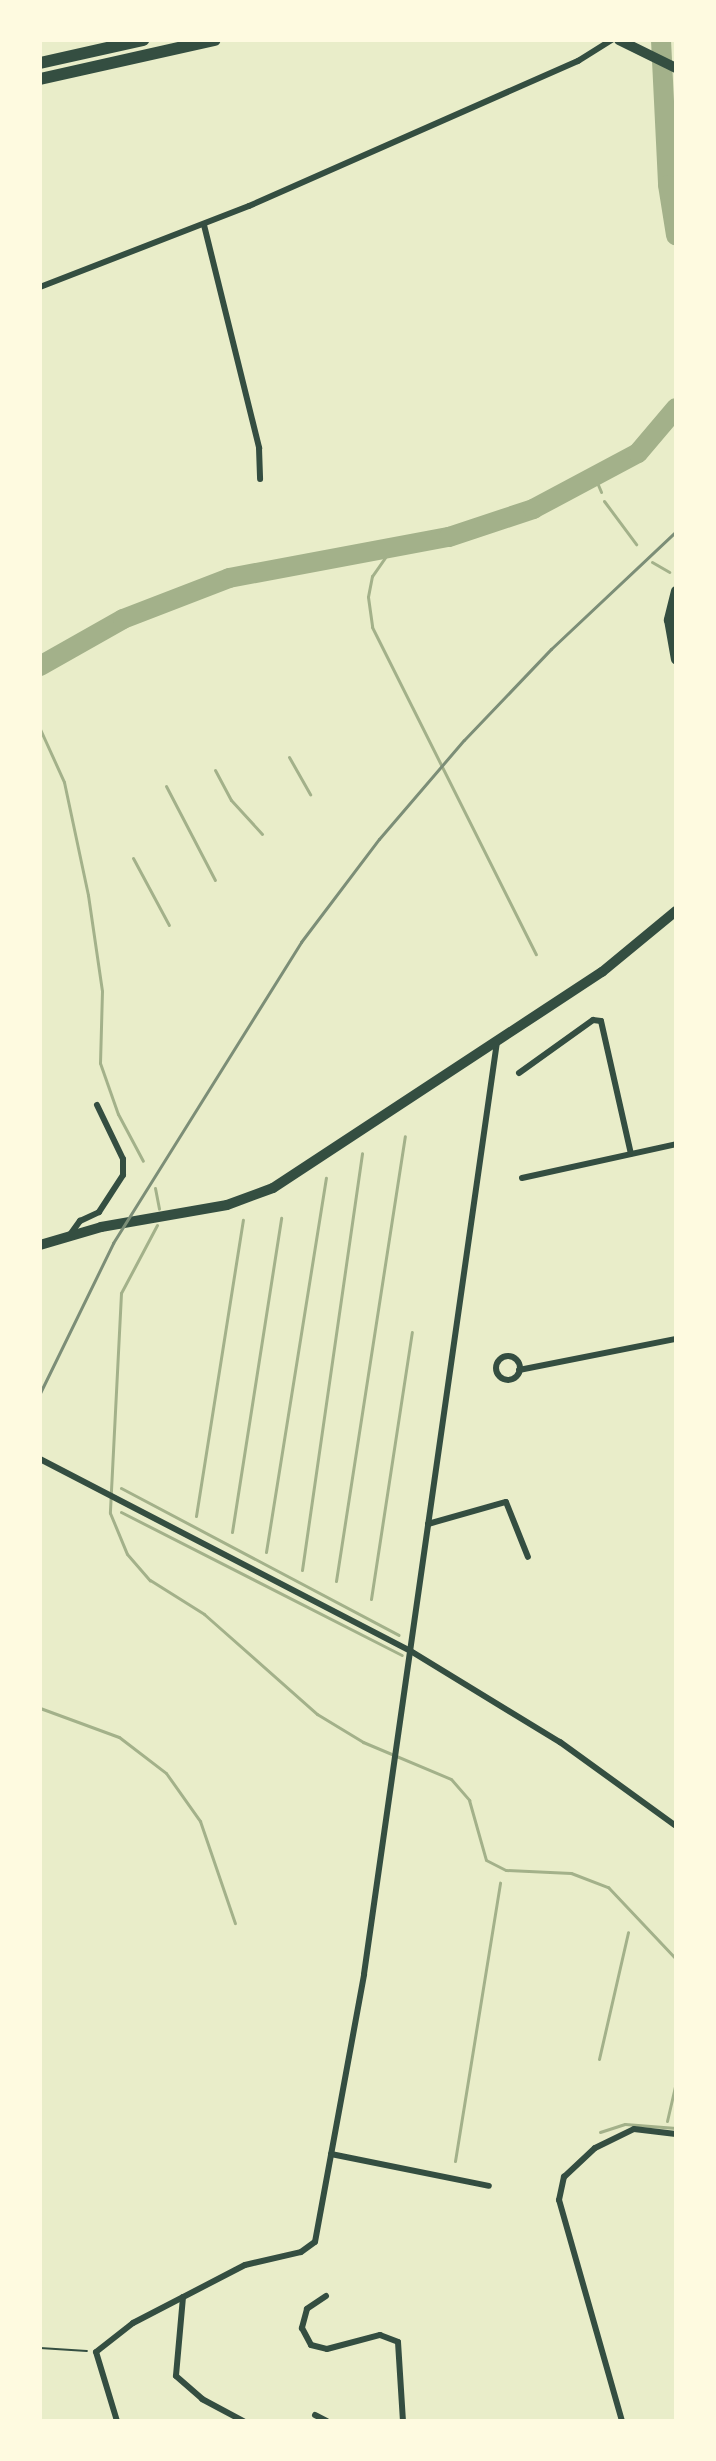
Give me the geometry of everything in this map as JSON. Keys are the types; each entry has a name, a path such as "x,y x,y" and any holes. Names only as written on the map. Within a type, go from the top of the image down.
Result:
{"highway":[{"path":"40,63 143,40"},
{"path":"40,79 215,40"}],"main road":[{"path":"619,40 674,66"},
{"path":"676,591 669,620 676,659"},
{"path":"40,1245 101,1227 227,1205 273,1188 602,972 676,911"}],"street":[{"path":"40,287 204,225 578,61 612,40"},
{"path":"204,225 259,448 260,479"},
{"path":"519,1073 593,1020 601,1021 631,1154"},
{"path":"117,2421 96,2352 133,2323 245,2265 301,2252 315,2242 364,1974 498,1038"},
{"path":"69,1236 83,1219 99,1212 124,1170 97,1105"},
{"path":"522,1178 676,1144"},
{"path":"99,1212 101,1227"},
{"path":"519,1370 676,1339"},
{"path":"40,1459 409,1650 560,1742 676,1826"},
{"path":"428,1524 506,1502 528,1557"},
{"path":"622,2421 559,2200 564,2177 595,2148 634,2129 676,2134"},
{"path":"331,2154 489,2186"},
{"path":"326,2296 307,2309 302,2328 311,2345 327,2349 380,2335 398,2342 403,2421"},
{"path":"183,2297 176,2376 202,2399 243,2421"},
{"path":"315,2415 327,2421"}],"path":[{"path":"40,2348 96,2352"}],"waterway":[{"path":"661,40 668,185 676,235"},
{"path":"40,666 123,619 229,578 449,537 533,509 638,453 676,408"},
{"path":"596,480 601,492"},
{"path":"604,501 636,544"},
{"path":"391,549 372,576 368,597 372,627 536,954"},
{"path":"652,562 669,572"},
{"path":"40,729 64,782 88,895 102,991 100,1063 118,1114 143,1161"},
{"path":"289,757 310,794"},
{"path":"215,770 231,800 262,834"},
{"path":"166,786 215,880"},
{"path":"133,858 169,925"},
{"path":"336,1581 405,1136"},
{"path":"302,1570 362,1153"},
{"path":"266,1552 326,1178"},
{"path":"155,1188 159,1209"},
{"path":"232,1532 281,1218"},
{"path":"196,1516 243,1220"},
{"path":"157,1225 121,1293 110,1513 127,1554 150,1580 204,1614 317,1714 363,1742 451,1779 469,1800 486,1860 506,1870 571,1873 608,1887 676,1959"},
{"path":"371,1599 412,1332"},
{"path":"121,1488 399,1635"},
{"path":"121,1512 402,1655"},
{"path":"40,1708 119,1737 166,1773 200,1821 235,1923"},
{"path":"455,2161 500,1883"},
{"path":"599,2059 628,1932"},
{"path":"667,2121 676,2082"},
{"path":"600,2132 625,2124 676,2128"}],"railway":[{"path":"40,1393 113,1243 301,942 379,839 464,740 551,649 676,531"}]}
